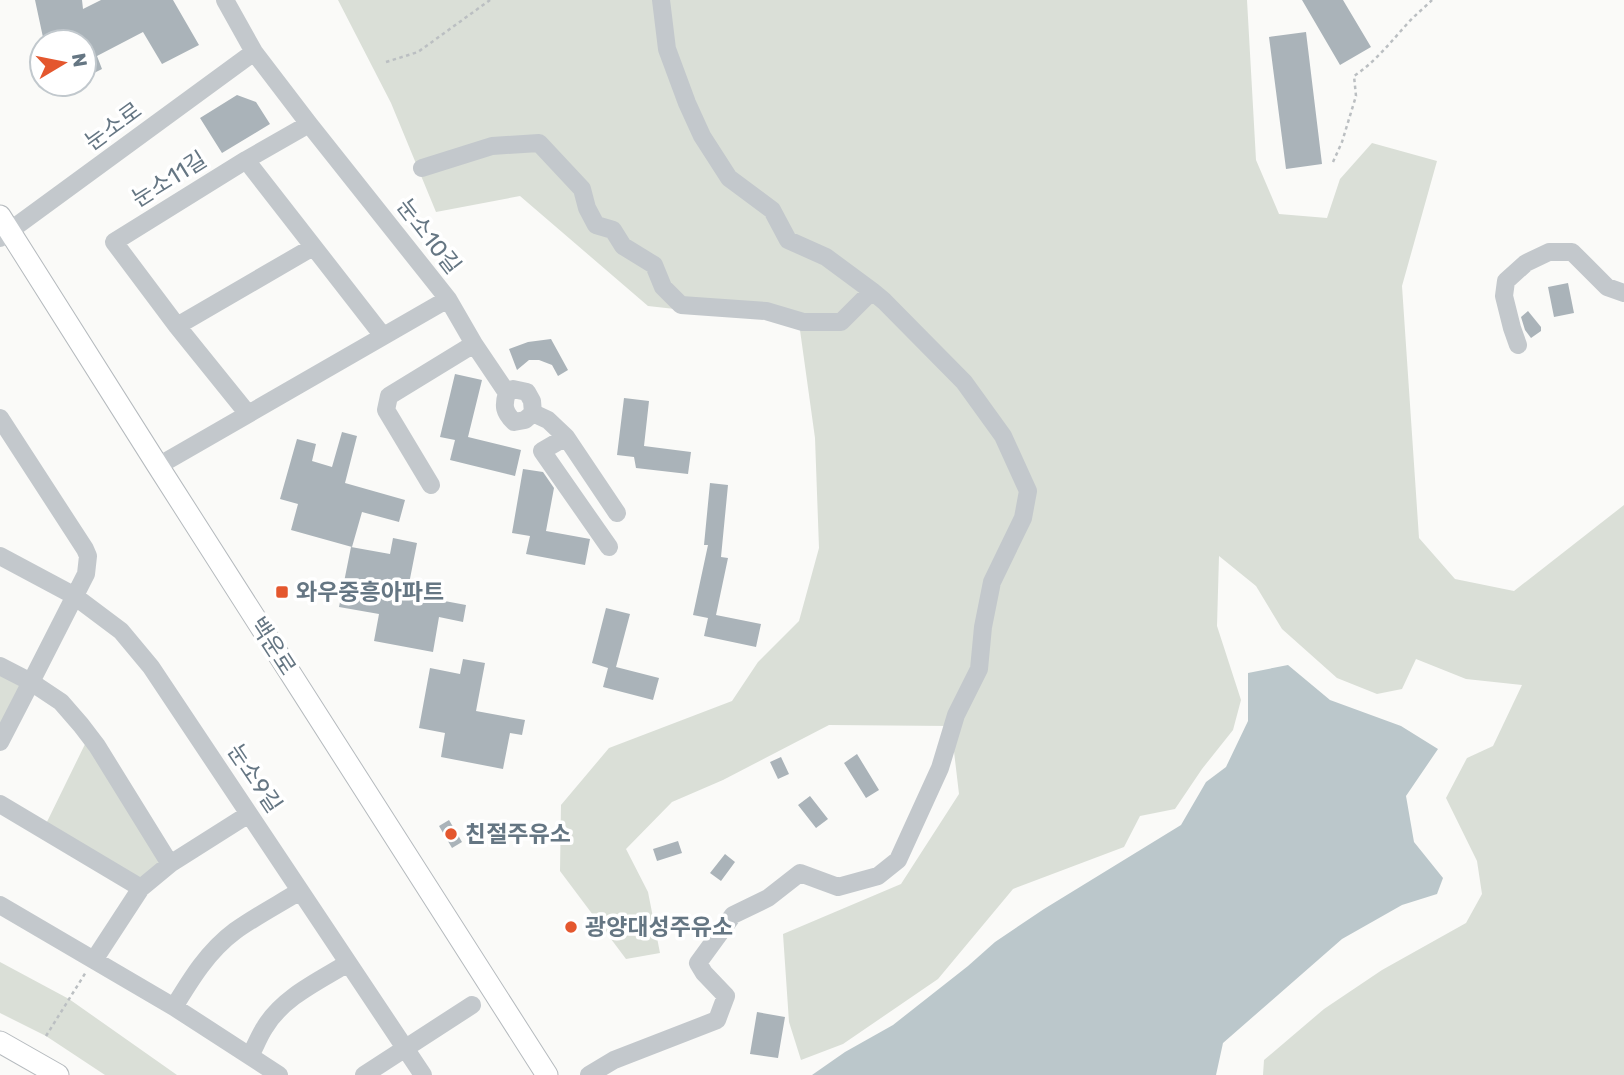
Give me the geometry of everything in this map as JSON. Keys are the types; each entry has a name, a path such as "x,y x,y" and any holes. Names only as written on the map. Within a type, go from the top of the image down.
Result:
{"main road":[{"name":"백운로","path":"3,229 158,466 547,1075"},
{"path":"0,1042 58,1075"}],"street":[{"name":"눈소10길","path":"158,466 448,299 254,52 225,0"},
{"path":"589,1075 614,1060 717,1020 726,996 698,963 733,915 768,898 800,873 838,887 878,876 898,860 940,768 956,715 979,669 982,627 992,582 1024,518 1028,491 1003,436 964,382 884,301 826,257 788,240 772,210 729,178 702,136 687,103 667,50 661,0"},
{"name":"눈소로","path":"3,229 254,52"},
{"path":"309,124 246,160 383,335"},
{"path":"422,168 492,146 539,144 582,189 587,208 596,225 613,230 623,247 654,265 663,288 681,305 766,311 803,322 841,322 872,291"},
{"name":"눈소11길","path":"246,160 114,242 248,414"},
{"path":"177,326 313,247"},
{"path":"1518,345 1504,296 1506,281 1525,263 1549,252 1572,252 1607,287 1624,293"},
{"path":"448,299 507,393 504,402 506,413 514,422 525,420 533,413 548,420 566,437 617,513"},
{"path":"431,485 386,410 389,397 474,344"},
{"path":"0,418 88,556 86,574 0,742"},
{"path":"566,437 542,451 609,547"},
{"name":"눈소9길","path":"0,556 74,596 121,631 151,667 423,1075"},
{"path":"0,666 61,702 81,725 97,746 170,864"},
{"path":"0,804 141,888"},
{"path":"94,960 141,888 170,864 249,814"},
{"path":"174,1007 196,971 213,951 234,932 300,891"},
{"path":"0,905 174,1007 279,1075"},
{"path":"250,1056 266,1026 278,1011 292,998 348,963"},
{"path":"364,1075 471,1005"}],"path":[{"path":"386,62 418,52 490,0"},
{"path":"1333,162 1356,96 1354,76 1388,47 1409,21 1432,0"},
{"path":"46,1036 94,960"}],"shaded area":[{"path":"338,0 1247,0 1256,160 1279,214 1327,218 1340,179 1372,143 1437,161 1402,286 1419,538 1455,579 1514,591 1624,505 1624,1075 1263,1075 1264,1060 1324,1009 1382,970 1466,923 1482,894 1477,861 1446,798 1467,758 1493,746 1522,685 1466,679 1416,659 1402,689 1377,694 1337,678 1282,629 1256,586 1219,556 1217,626 1241,700 1233,730 1175,809 1140,816 1124,847 1013,889 938,979 843,1044 801,1060 789,1022 783,934 901,884 959,794 951,726 829,725 723,780 672,802 626,849 648,892 660,953 626,959 560,871 561,805 609,748 732,701 758,662 799,621 819,548 815,438 799,323 648,306 520,196 436,212 391,103"},
{"path":"1288,665 1330,700 1401,726 1438,749 1406,796 1414,842 1443,878 1437,894 1402,905 1342,939 1223,1043 1216,1075 812,1075 845,1052 893,1025 995,942 1181,825 1206,782 1226,767 1248,721 1248,673"},
{"path":"0,666 31,682 0,742"},
{"path":"89,736 170,864 141,888 43,830"},
{"path":"0,962 69,999 177,1075 105,1075 46,1036 0,1013"}],"building":[{"path":"35,0 82,0 83,9 101,0 173,0 199,45 162,64 143,32 98,55 98,28 41,28"},
{"path":"1302,0 1343,0 1371,47 1340,65"},
{"path":"1306,32 1322,164 1286,169 1269,37"},
{"path":"237,95 256,102 270,124 222,153 200,118"},
{"path":"1568,283 1574,313 1554,317 1548,287"},
{"path":"1528,311 1541,327 1541,331 1531,338 1521,317"},
{"path":"551,339 568,370 558,376 552,365 539,360 529,360 517,370 509,349 528,342"},
{"path":"455,374 482,380 468,437 521,450 515,476 450,460 455,440 440,437"},
{"path":"624,398 649,401 644,446 691,452 688,474 636,468 634,457 617,455"},
{"path":"342,432 357,436 345,483 405,500 399,522 362,512 352,547 291,530 298,504 280,499 297,439 316,444 312,461 332,467"},
{"path":"523,469 543,472 554,488 546,531 590,539 585,565 526,554 530,536 512,533"},
{"path":"710,483 728,485 721,557 728,558 716,615 761,624 756,647 704,636 708,618 693,615 708,545 704,545"},
{"path":"393,538 417,543 407,594 466,605 463,622 439,617 433,652 374,641 379,614 339,607 351,547 390,554"},
{"path":"606,608 630,614 616,667 659,678 653,700 603,687 608,668 592,663"},
{"path":"463,659 485,663 476,711 525,720 522,735 510,733 503,769 441,757 445,733 419,728 430,668 460,674"},
{"path":"857,754 879,790 866,798 844,763"},
{"path":"781,757 789,774 778,779 770,762"},
{"path":"810,796 828,819 816,828 798,805"},
{"name":"친절주유소","path":"449,820 462,842 452,848 439,826"},
{"path":"678,841 682,853 657,861 653,849"},
{"path":"725,854 735,862 721,881 710,873"},
{"path":"757,1012 785,1017 778,1058 750,1054"}],"place":[{"name":"와우중흥아파트","path":"282,592"},
{"name":"친절주유소","path":"451,834"},
{"name":"광양대성주유소","path":"571,927"}]}
